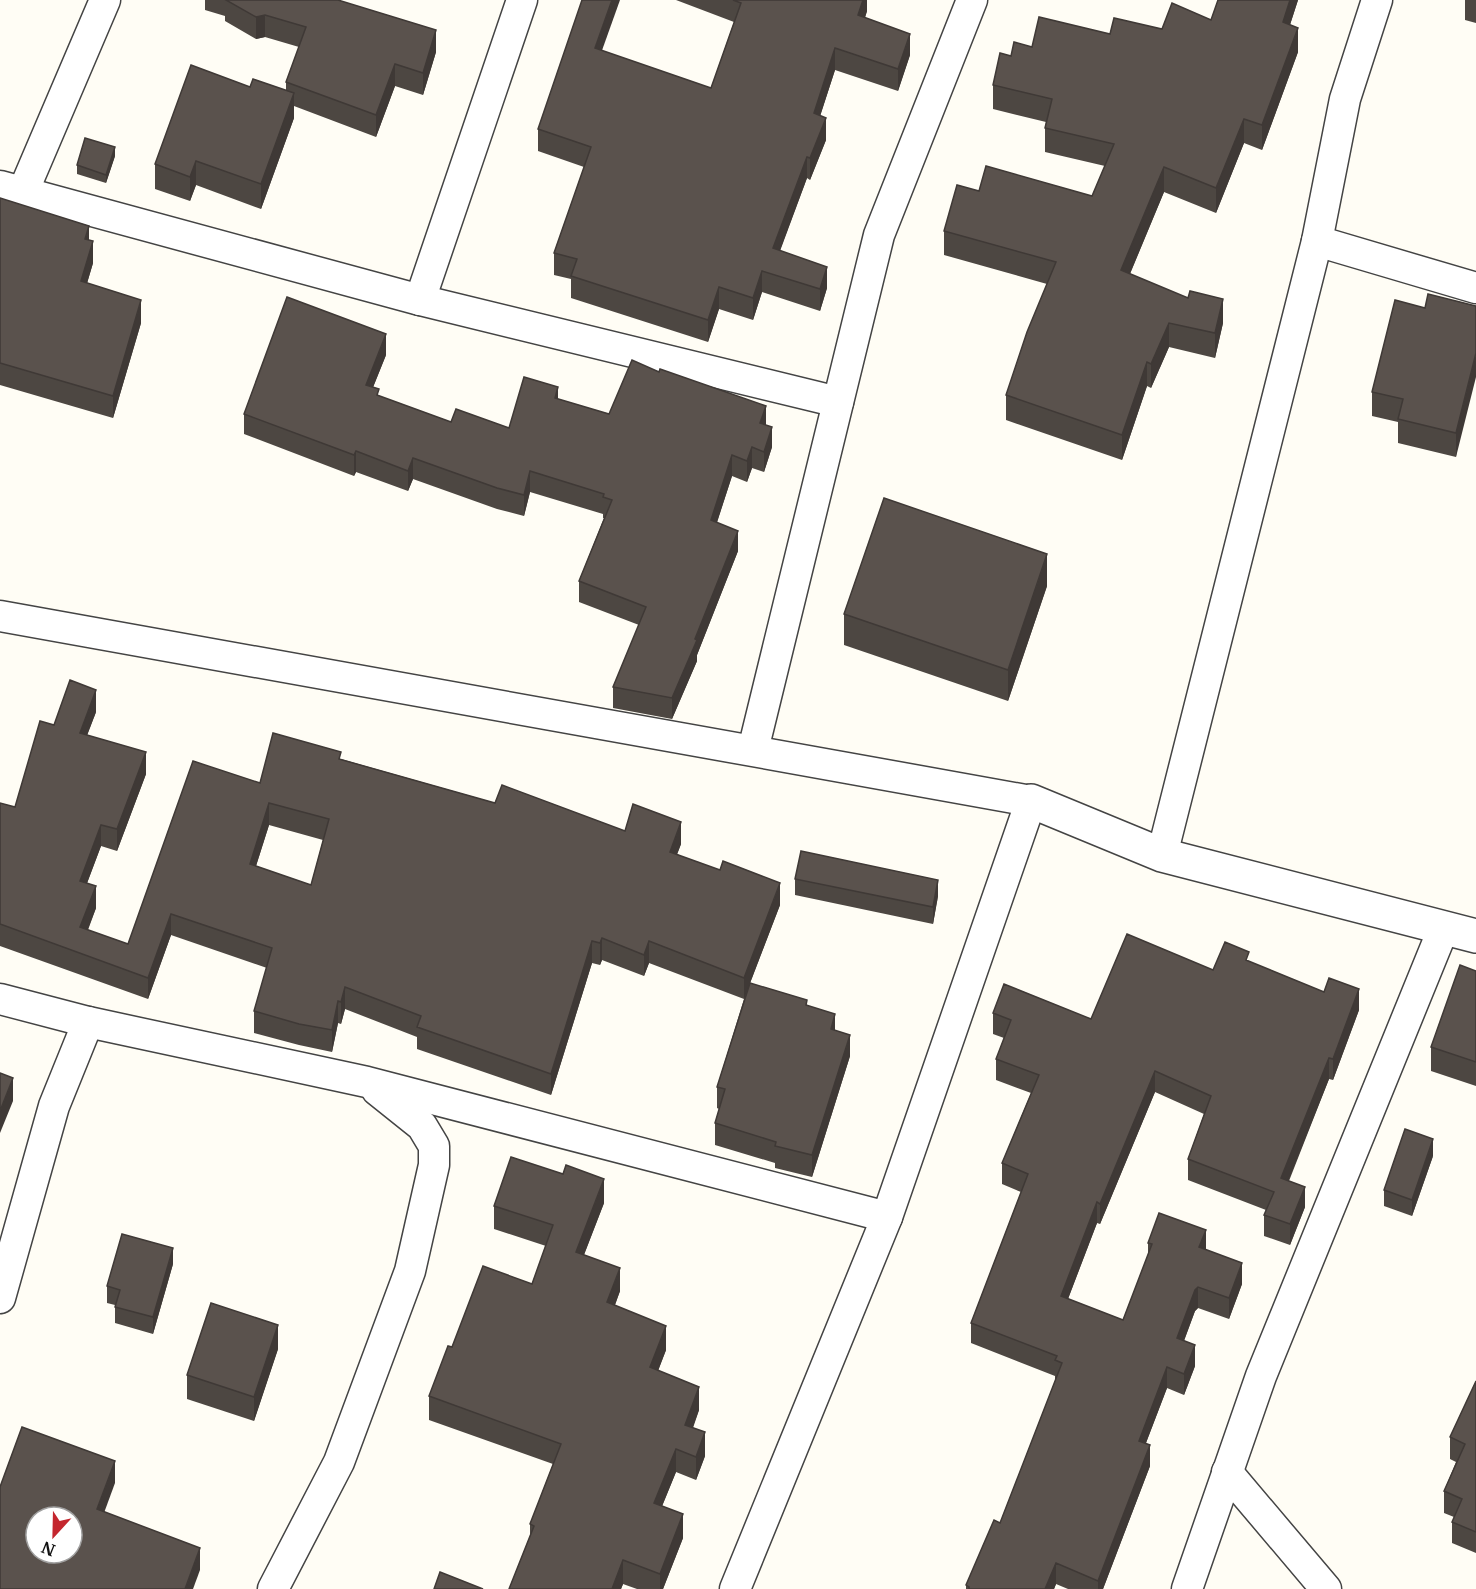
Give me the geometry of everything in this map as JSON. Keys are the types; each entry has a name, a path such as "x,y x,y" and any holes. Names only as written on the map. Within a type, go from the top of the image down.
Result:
{"street":[{"path":"105,0 12,189 420,300 838,402"},
{"path":"420,300 522,0"},
{"path":"753,750 879,236 972,0"},
{"path":"1162,855 1317,241 1345,99 1377,0"},
{"path":"1317,241 1476,288"},
{"path":"0,616 1031,801 1162,855 1476,936"},
{"path":"735,1589 887,1216 1031,801"},
{"path":"1186,1589 1261,1376 1444,927"},
{"path":"0,999 88,1022 367,1082 887,1216"},
{"path":"0,1298 54,1106 88,1022"},
{"path":"273,1589 339,1462 410,1271 434,1165 435,1146 422,1126 367,1082"},
{"path":"1227,1472 1326,1589"}],"building":[{"path":"226,0 338,0 436,30 423,73 395,64 376,115 286,82 306,27 265,15 256,17"},
{"path":"582,0 612,0 595,48 711,88 741,3 733,0 863,0 858,15 910,34 898,69 835,48 814,113 826,118 810,158 807,157 773,248 827,267 820,289 762,271 753,298 719,287 708,320 571,276 577,259 554,253 591,147 538,129"},
{"path":"1218,0 1290,0 1283,22 1298,28 1262,125 1244,119 1216,188 1164,167 1121,270 1188,298 1190,291 1223,299 1215,333 1169,323 1151,364 1147,362 1122,435 1006,395 1027,332 1056,262 944,231 957,185 979,191 986,166 1092,196 1114,144 1045,128 1052,99 993,85 1000,53 1011,56 1014,42 1032,47 1039,17 1110,34 1114,18 1162,29 1172,3 1211,20"},
{"path":"191,65 250,87 253,79 294,93 261,184 196,161 190,177 155,164"},
{"path":"85,138 115,147 106,175 77,165"},
{"path":"0,198 89,226 85,239 93,241 81,281 141,300 113,396 0,363"},
{"path":"1428,294 1476,306 1476,353 1456,433 1398,419 1403,399 1372,392 1395,300 1425,308"},
{"path":"287,297 386,334 366,385 379,389 377,395 451,422 456,409 509,428 524,377 558,387 555,398 609,414 632,360 659,372 660,369 766,406 760,423 772,427 764,452 752,447 747,461 732,455 711,520 738,531 695,639 697,640 672,698 613,687 646,607 579,581 612,500 603,497 604,494 530,471 524,495 497,488 413,458 408,471 356,451 354,455 244,414"},
{"path":"884,498 1047,554 1008,670 844,614"},
{"path":"70,680 96,690 80,733 146,752 117,829 101,825 80,881 96,886 80,927 128,944 193,761 260,783 273,733 341,752 339,759 495,803 502,785 625,831 633,804 681,822 670,852 720,870 723,861 780,883 744,978 649,941 644,955 602,938 600,943 592,941 551,1074 417,1027 421,1016 345,987 341,1002 338,1001 332,1030 299,1024 254,1011 272,948 171,914 148,978 0,924 0,803 15,807 40,721 54,725","holes":["269,803 329,819 311,885 250,864"]},
{"path":"801,851 938,880 933,907 795,879"},
{"path":"1127,934 1213,970 1225,942 1249,952 1246,960 1324,992 1329,978 1359,989 1333,1059 1329,1058 1281,1178 1305,1187 1290,1224 1264,1215 1274,1192 1188,1159 1211,1096 1155,1071 1100,1204 1097,1202 1061,1296 1123,1320 1152,1244 1148,1243 1159,1213 1206,1230 1199,1247 1242,1263 1229,1298 1198,1287 1195,1290 1177,1338 1195,1345 1184,1374 1167,1367 1139,1441 1150,1445 1098,1581 1056,1563 1045,1589 969,1589 966,1585 994,1520 1000,1523 1062,1363 1055,1360 1057,1356 971,1323 1028,1174 1002,1163 1039,1075 996,1059 1011,1020 993,1013 1004,984 1091,1019"},
{"path":"1460,965 1476,971 1476,1062 1431,1047"},
{"path":"750,983 807,1000 806,1005 835,1014 831,1029 850,1035 812,1155 775,1146 776,1142 715,1123 725,1089 717,1087"},
{"path":"0,1073 13,1078 0,1111"},
{"path":"1405,1129 1433,1139 1412,1200 1384,1190"},
{"path":"511,1157 563,1174 566,1165 604,1179 576,1252 620,1268 607,1302 666,1326 650,1367 699,1387 685,1425 705,1432 696,1457 676,1449 654,1503 683,1514 660,1574 623,1560 612,1589 509,1589 534,1526 530,1524 561,1444 429,1396 448,1346 452,1347 483,1266 532,1284 553,1225 494,1206"},
{"path":"122,1234 173,1248 153,1317 115,1307 120,1290 107,1286"},
{"path":"211,1303 278,1325 254,1397 187,1375"},
{"path":"1476,1381 1476,1532 1452,1522 1462,1499 1444,1491 1465,1444 1450,1437"},
{"path":"22,1427 115,1461 97,1509 200,1548 185,1589 0,1589 0,1487"},
{"path":"440,1572 483,1589 434,1589"}]}
